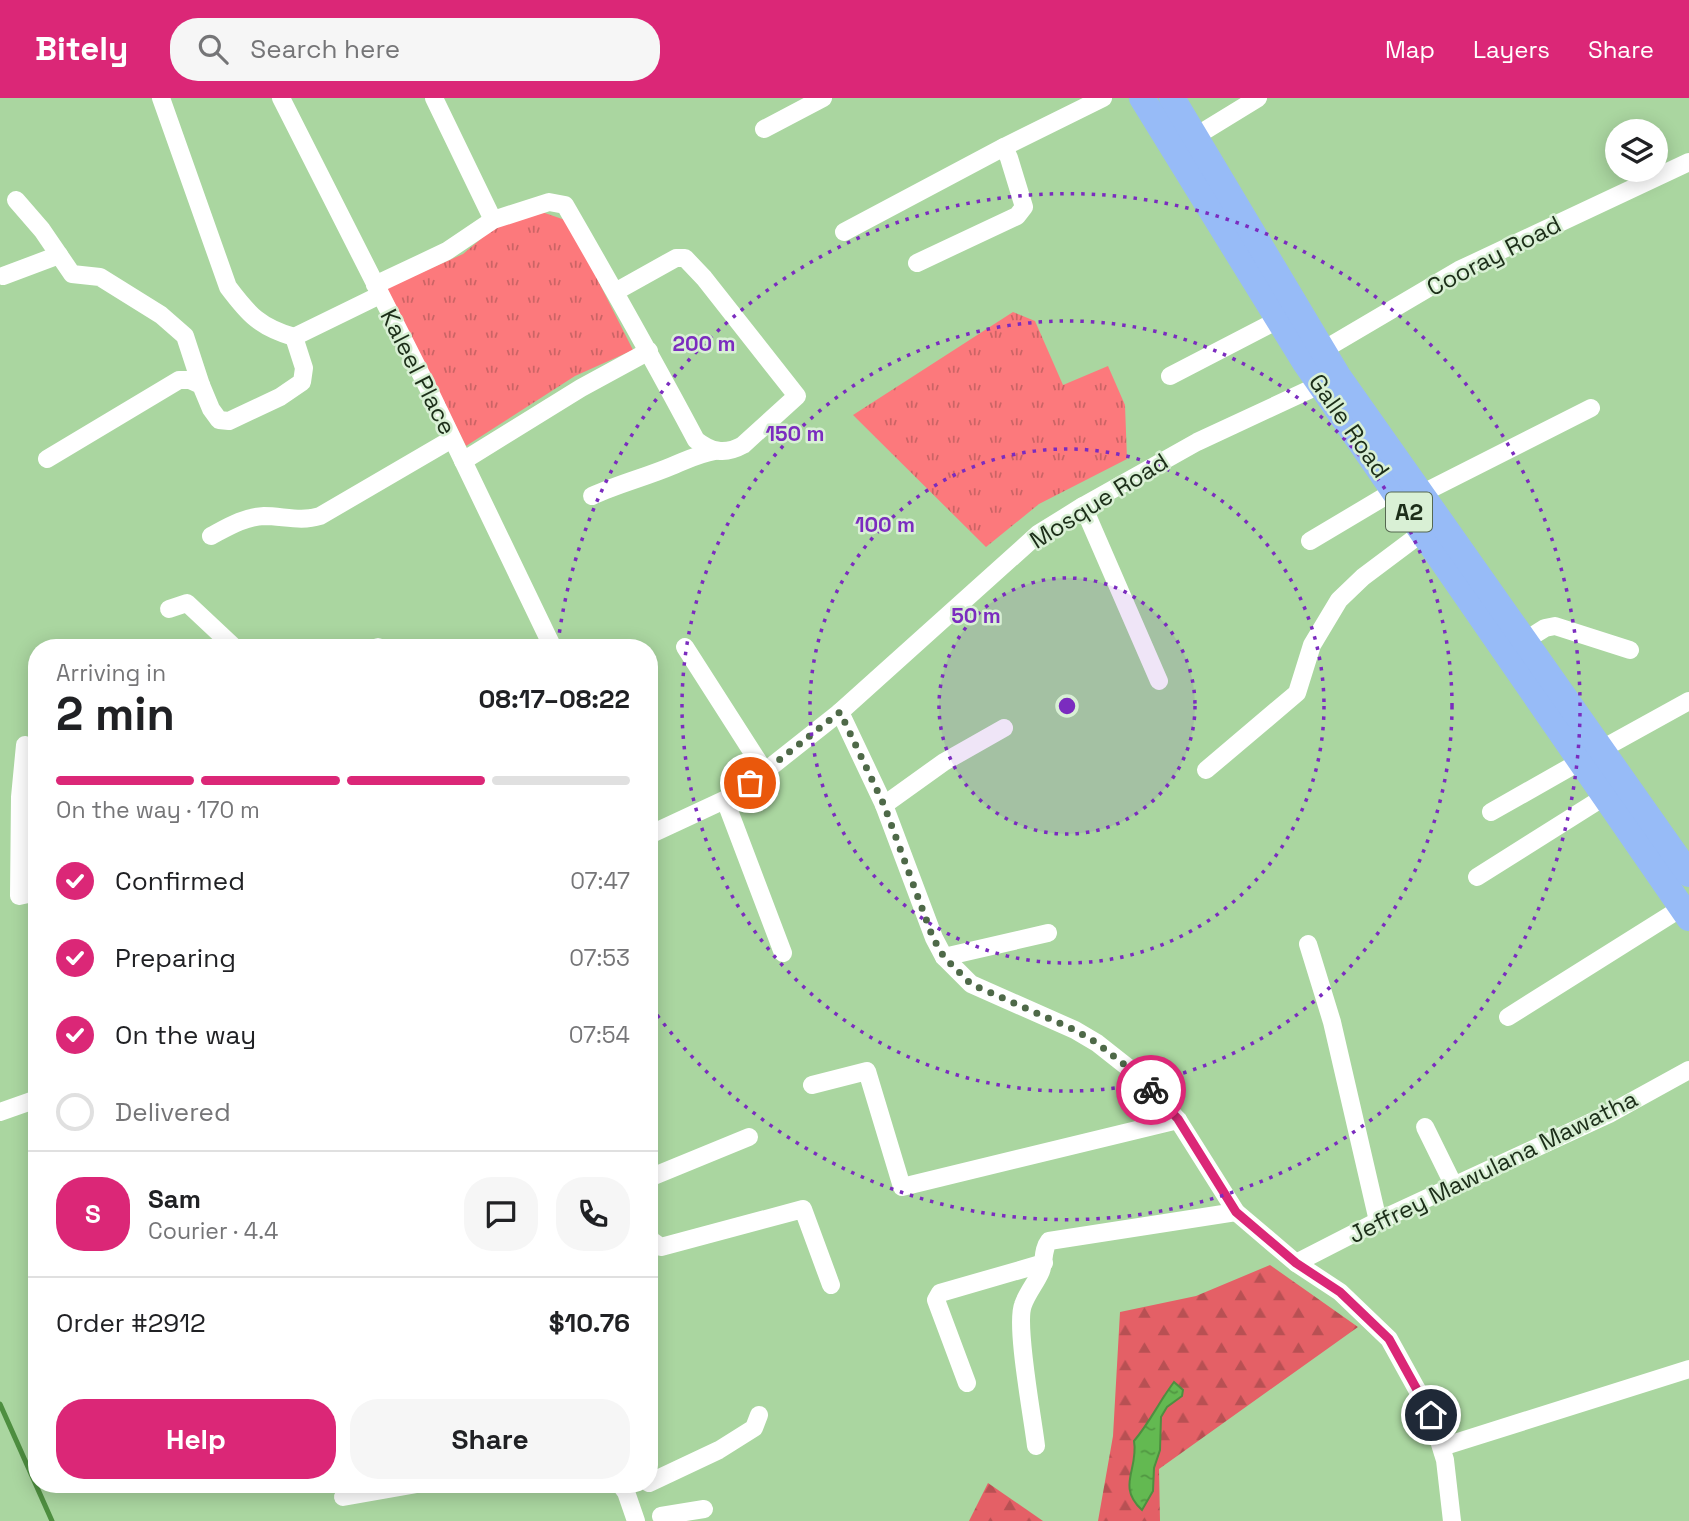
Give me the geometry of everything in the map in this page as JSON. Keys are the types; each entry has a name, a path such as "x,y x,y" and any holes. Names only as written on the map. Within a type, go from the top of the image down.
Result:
{"highway":[{"name":"Galle Road","path":"1142,98 1278,320 1313,356"},
{"name":"Galle Road","path":"1172,98 1196,136 1313,356 1394,491 1423,532 1516,647"},
{"name":"Galle Road","path":"1329,380 1421,494 1516,647 1592,755 1689,873"},
{"name":"Galle Road","path":"1592,755 1604,797 1687,910"}],"street":[{"path":"161,98 228,287 245,310 270,330 294,337 447,251 493,220 549,202 565,205 649,351 696,440 715,451"},
{"name":"Kaleel Place","path":"281,98 463,461 548,639"},
{"path":"434,98 493,220"},
{"path":"764,129 823,98"},
{"path":"844,232 1103,98"},
{"path":"1196,136 1258,98"},
{"path":"917,263 1017,216 1024,207 1004,147"},
{"name":"Cooray Road","path":"1313,356 1459,270 1689,162"},
{"path":"16,200 42,230 72,274 100,277 161,315 185,336 201,385 219,420 229,421 280,397 302,382 304,369 294,337"},
{"path":"3,276 59,255"},
{"path":"592,496 696,454 732,451 743,445 797,396 685,258 676,258 615,292"},
{"path":"1170,376 1278,320"},
{"path":"463,461 581,388 649,351"},
{"path":"47,459 179,380 190,380 201,385"},
{"name":"Mosque Road","path":"658,831 735,795 765,772 840,712 1038,534 1197,442 1329,380"},
{"path":"1421,494 1591,408"},
{"path":"211,536 246,519 262,516 306,520 320,516 452,439"},
{"path":"1310,541 1394,491"},
{"path":"1083,506 1159,681"},
{"path":"1206,770 1297,693 1312,645 1339,600 1423,532"},
{"path":"169,609 187,603 225,639"},
{"path":"1516,647 1545,628 1555,626 1630,650"},
{"path":"685,647 765,772"},
{"path":"1491,812 1689,701"},
{"path":"840,712 884,805 933,938 944,957 971,984 1075,1030 1097,1043 1135,1073 1178,1119 1236,1212 1296,1263 1340,1292 1389,1339 1431,1415 1445,1460 1452,1521"},
{"path":"884,805 944,762 1004,728"},
{"path":"25,746 20,797 19,896 28,894"},
{"path":"1477,877 1604,797"},
{"path":"725,800 783,953"},
{"path":"1508,1017 1687,910"},
{"path":"944,957 1048,933"},
{"path":"1308,944 1332,1022 1378,1221"},
{"name":"Jeffrey Mawulana Mawatha","path":"1296,1263 1378,1221 1609,1114 1689,1070"},
{"path":"812,1085 867,1071 902,1187 1178,1119"},
{"path":"0,1112 28,1102"},
{"path":"1425,1127 1454,1186"},
{"path":"658,1174 749,1136"},
{"path":"658,1245 661,1247 803,1209 831,1284"},
{"path":"1036,1446 1021,1332 1022,1307 1044,1263 1045,1247 1049,1241 1236,1212"},
{"path":"967,1383 936,1300 940,1293 1044,1263"},
{"path":"1442,1447 1689,1369"},
{"path":"658,1478 719,1450 754,1428 759,1415"},
{"path":"343,1497 366,1493"},
{"path":"625,1493 636,1521"},
{"path":"661,1516 704,1509"}],"green space":[{"path":"542,212 568,221 633,350 575,376 466,446 387,288 463,254 494,228"},
{"path":"1013,312 1035,321 1063,385 1108,366 1125,405 1127,459 1039,504 986,547 853,415"},
{"path":"1270,1265 1358,1327 1159,1469 1160,1521 1098,1521 1113,1436 1120,1312 1196,1296"},
{"path":"988,1483 1043,1521 969,1521"}],"water":[{"path":"1174,1382 1183,1390 1182,1396 1167,1407 1161,1417 1160,1450 1154,1468 1153,1491 1142,1510 1134,1501 1129,1485 1135,1451 1134,1441"}],"waterway":[{"path":"0,1404 28,1467"},
{"path":"40,1493 52,1521"}],"way so far":[{"path":"750,783 840,712 884,805 933,938 944,957 971,984 1075,1030 1097,1043 1135,1073 1151,1090"}],"route":[{"path":"1151,1090 1178,1119 1236,1212 1296,1263 1340,1292 1389,1339 1431,1415"}]}
